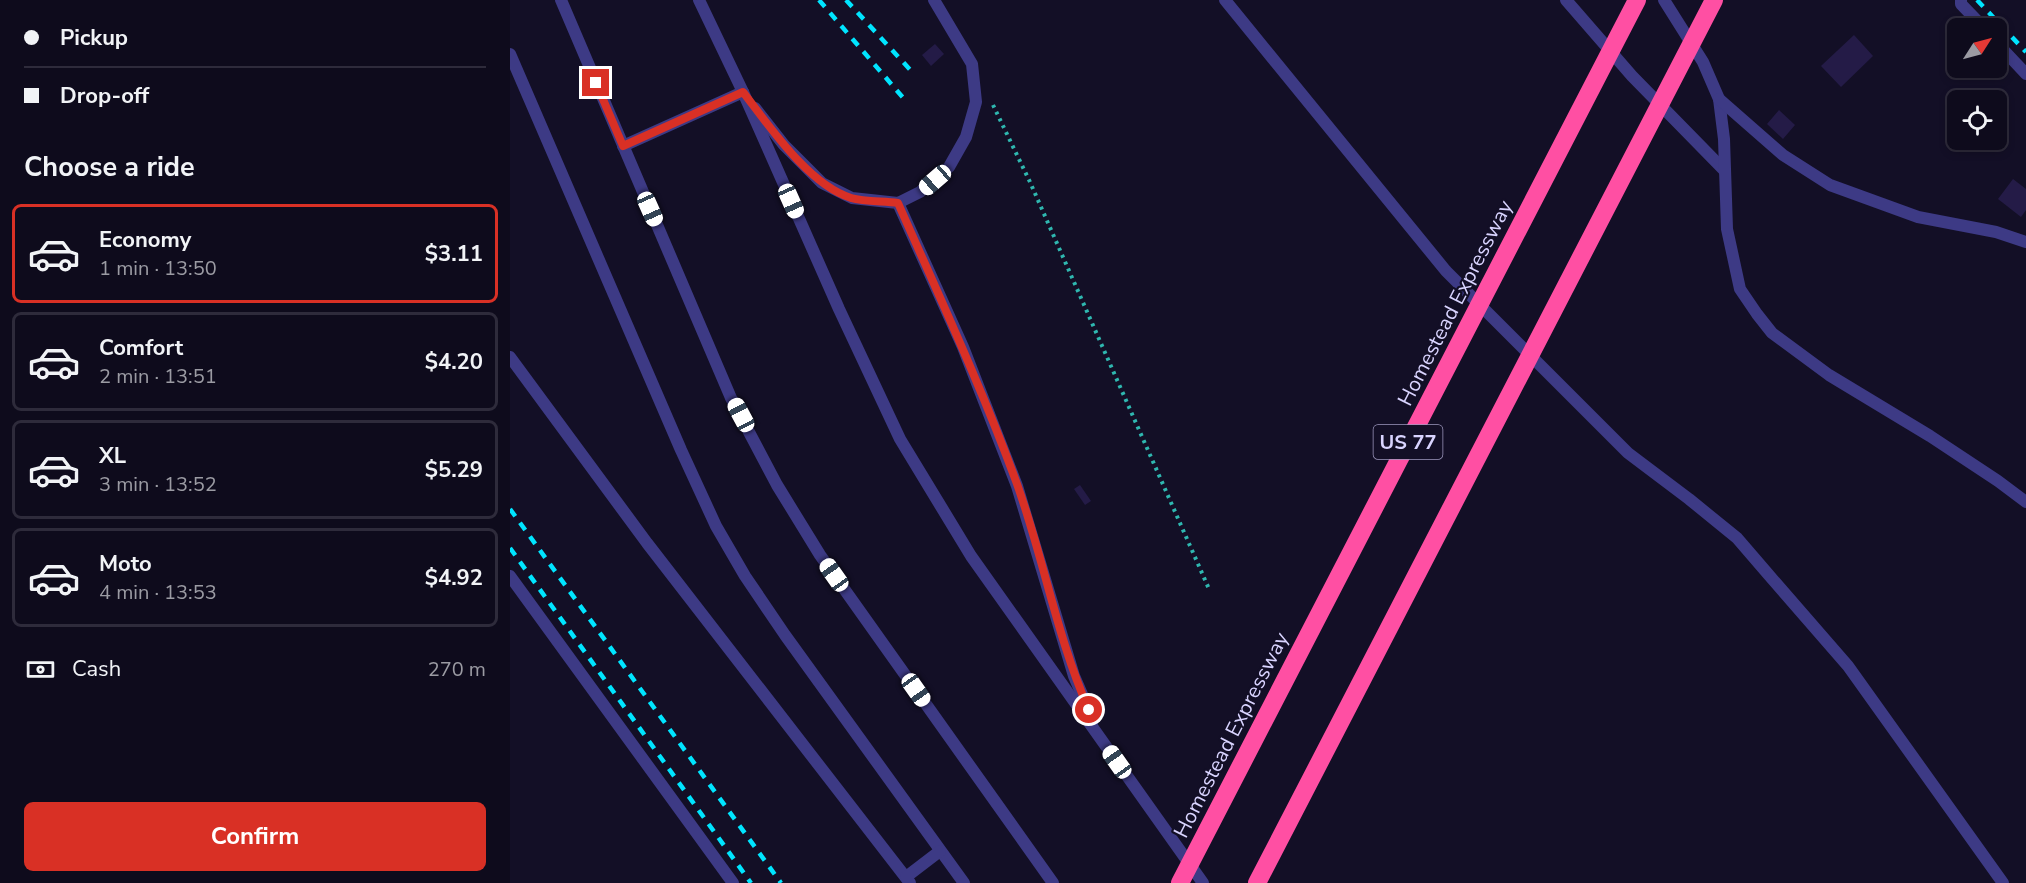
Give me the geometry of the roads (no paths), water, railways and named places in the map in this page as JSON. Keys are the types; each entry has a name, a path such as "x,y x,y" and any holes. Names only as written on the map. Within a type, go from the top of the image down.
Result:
{"highway":[{"name":"Homestead Expressway","path":"1180,883 1637,0"},
{"name":"US 77","path":"1257,883 1714,0"}],"lane":[{"path":"561,0 731,398 777,485 820,555 1053,883"},
{"path":"699,0 900,439 971,556 1203,883"},
{"path":"743,92 784,145 822,183 852,198 898,203 920,192 949,167 966,137 976,102 972,64 934,0"},
{"path":"1225,0 1446,271 1629,453 1737,538 1848,666 2003,883"},
{"path":"1566,0 1632,76 1725,171"},
{"path":"1665,0 1703,62 1719,99 1724,139 1727,229 1740,290 1772,333 1829,375 1930,436 2026,502"},
{"path":"1961,0 1961,4 1974,18"},
{"path":"510,54 716,526 785,635 964,883"},
{"path":"2007,54 2026,74"},
{"path":"623,146 743,92"},
{"path":"1719,99 1783,155 1830,184 1918,217 1996,232 2026,242"},
{"path":"898,203 963,347 1017,486 1074,676 1104,745"},
{"path":"510,357 647,543 908,880 940,851"},
{"path":"510,576 733,883"}],"railway":[{"path":"819,0 905,100"},
{"path":"846,0 915,75"},
{"path":"1977,0 2026,52"},
{"path":"510,509 781,883"},
{"path":"510,548 751,883"}]}
